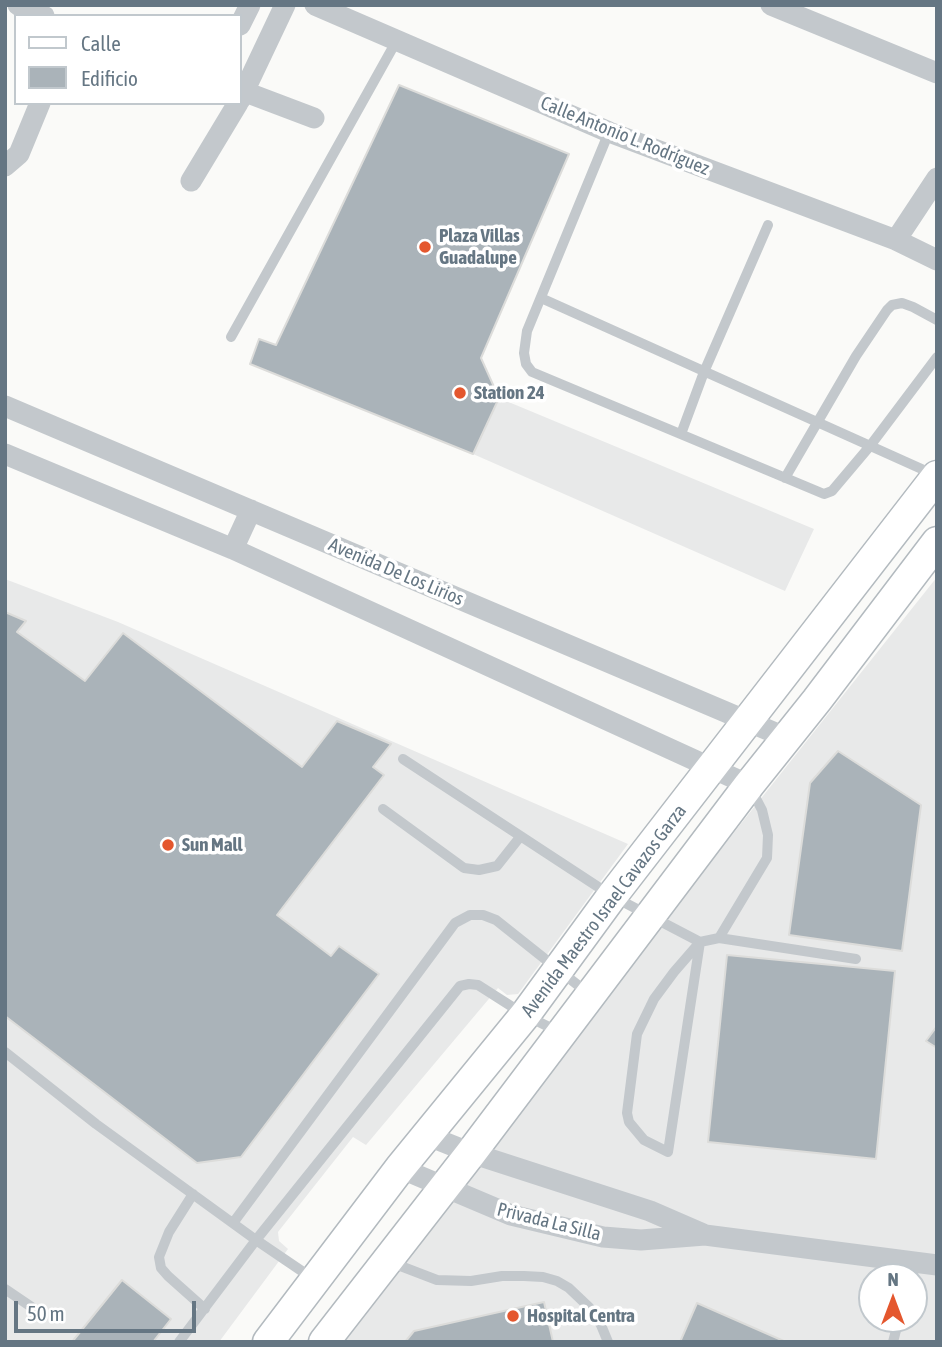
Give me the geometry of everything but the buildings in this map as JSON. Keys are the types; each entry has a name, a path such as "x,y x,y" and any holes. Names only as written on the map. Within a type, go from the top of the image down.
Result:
{"main road":[{"name":"Avenida Maestro Israel Cavazos Garza","path":"268,1342 400,1168 525,1015 612,896 713,769 937,476"},
{"name":"Avenida Maestro Israel Cavazos Garza","path":"324,1342 388,1262 749,785 937,542"}],"street":[{"path":"18,5 39,14"},
{"path":"242,21 250,5"},
{"path":"242,92 285,5"},
{"name":"Calle Antonio L. Rodríguez","path":"315,5 609,132 896,240 937,260"},
{"path":"771,5 937,73"},
{"path":"242,97 314,118"},
{"path":"5,166 19,154 39,105"},
{"path":"191,181 235,105"},
{"path":"896,240 937,178"},
{"name":"Avenida De Los Lirios","path":"5,406 787,738"},
{"path":"5,454 233,549 749,785"},
{"path":"233,549 251,510"},
{"name":"Privada La Silla","path":"426,1135 471,1153 650,1211 705,1235"},
{"name":"Privada La Silla","path":"400,1168 511,1215 603,1237 640,1240 705,1235 889,1263"}],"lane":[{"path":"230,338 397,40"},
{"path":"609,132 527,331 526,364 532,372 819,494 828,494 870,446 937,357"},
{"path":"681,434 704,372 768,225"},
{"path":"541,299 937,476"},
{"path":"785,478 856,356 892,305 902,303 937,320"},
{"path":"403,759 612,896 700,942"},
{"path":"719,938 767,858 768,835 765,822 749,785"},
{"path":"383,809 464,868 479,870 497,866 520,837"},
{"path":"233,1223 455,923 470,915 484,915 496,920 591,995"},
{"path":"700,942 668,1152 644,1140 629,1122 627,1113 637,1034 654,999 700,942 719,938 856,959"},
{"path":"179,1342 256,1240 460,986 478,985 525,1015 561,1033"},
{"path":"5,1052 96,1124 315,1280"},
{"path":"193,1194 169,1232 159,1257 161,1268 168,1276 205,1309"},
{"path":"388,1262 437,1280 471,1281 524,1276 557,1281 590,1307 608,1342"},
{"path":"5,1289 33,1308"}],"shaded area":[{"path":"499,398 814,529 785,591 473,454"},
{"path":"937,577 937,1342 329,1342"},
{"name":"Sun Mall","path":"5,579 118,622 628,844 518,994 507,995 498,988 366,1145 353,1137 278,1232 279,1241 288,1249 219,1342 5,1342"}],"place":[{"name":"Plaza Villas Guadalupe","path":"425,247"},
{"name":"Station 24","path":"460,393"},
{"name":"Sun Mall","path":"168,845"},
{"name":"Hospital Centra","path":"513,1316"}]}
